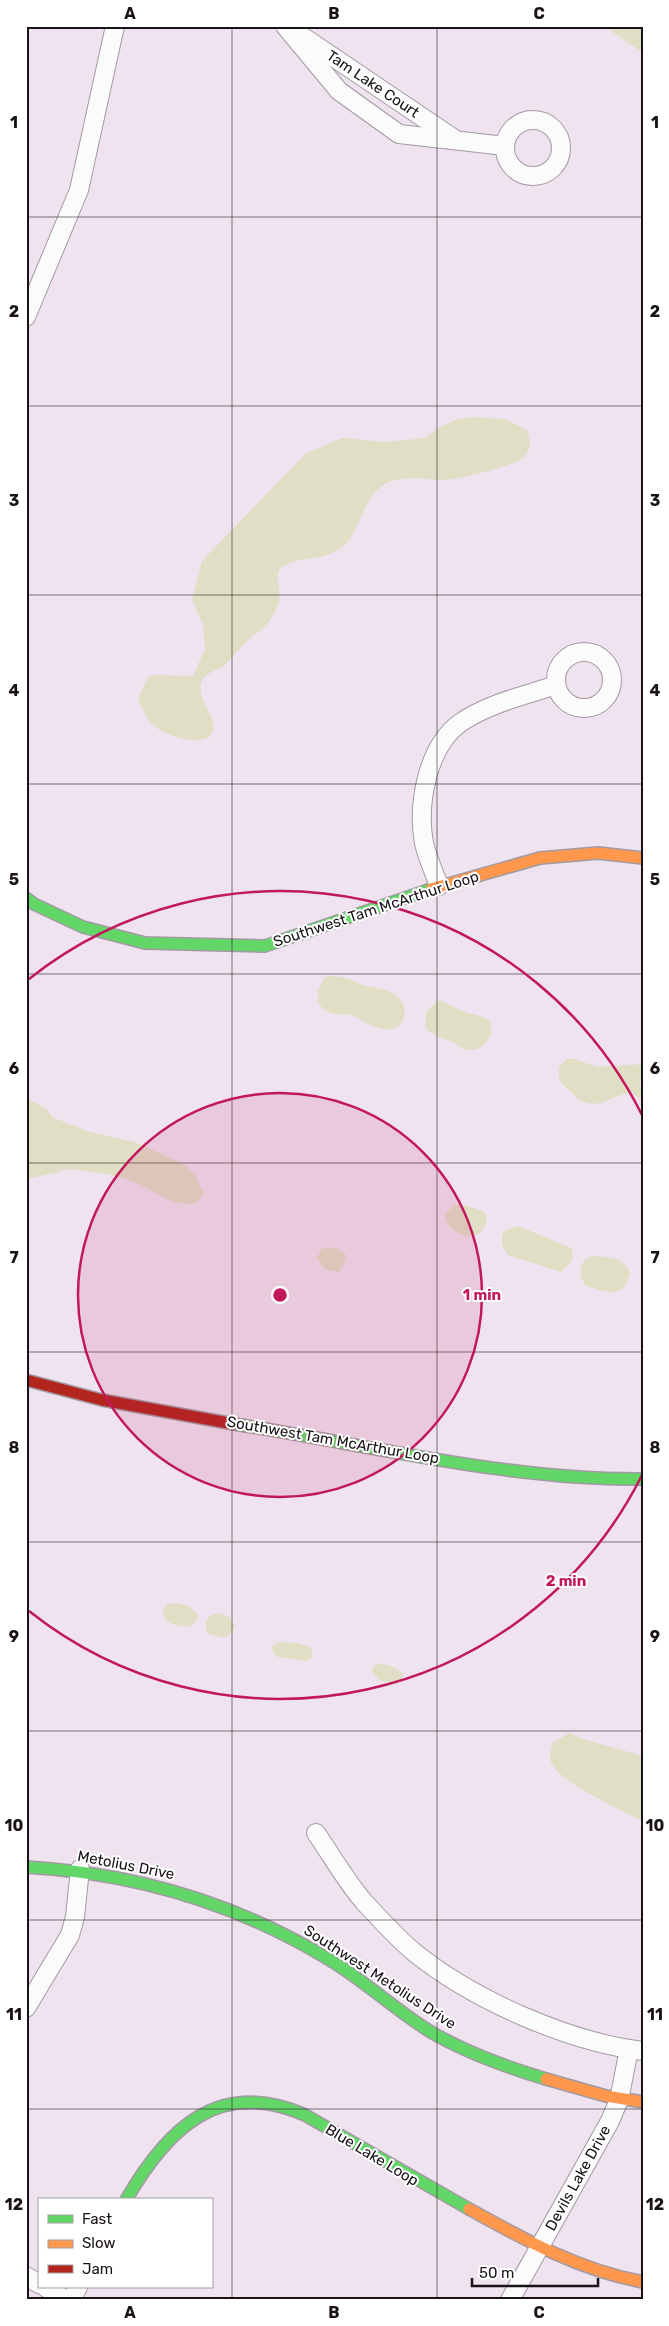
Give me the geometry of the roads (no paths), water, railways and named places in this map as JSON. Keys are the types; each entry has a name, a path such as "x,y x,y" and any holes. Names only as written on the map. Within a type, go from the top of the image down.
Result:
{"street":[{"path":"26,317 79,190 115,26"},
{"name":"Tam Lake Court","path":"286,26 458,142"},
{"name":"Tam Lake Court","path":"286,26 339,91 399,134 505,146"},
{"path":"439,886 424,843 422,806 426,778 441,744 459,724 493,705 556,686"},
{"name":"Southwest Tam McArthur Loop","path":"26,898 34,904 82,927 145,943 265,946 439,886 540,858 598,853 643,858"},
{"name":"Southwest Tam McArthur Loop","path":"26,1380 114,1402 535,1475 620,1480 643,1479"},
{"path":"316,1834 364,1901 414,1952 460,1984 513,2011 578,2037 636,2050"},
{"name":"Metolius Drive","path":"26,1868 80,1869 128,1878 218,1903"},
{"path":"26,2008 70,1936 75,1917 80,1869"},
{"name":"Southwest Metolius Drive","path":"218,1903 287,1936 337,1965 414,2021 473,2053 524,2073 619,2100 643,2102"},
{"name":"Devils Lake Drive","path":"510,2300 610,2121 636,2050"},
{"name":"Blue Lake Loop","path":"127,2198 138,2178 161,2147 188,2123 217,2107 263,2102 287,2107 309,2118 421,2184 539,2247 584,2268 614,2278 643,2282"},
{"path":"26,2276 38,2283"},
{"path":"47,2288 66,2300"},
{"path":"70,2300 77,2288"}]}
